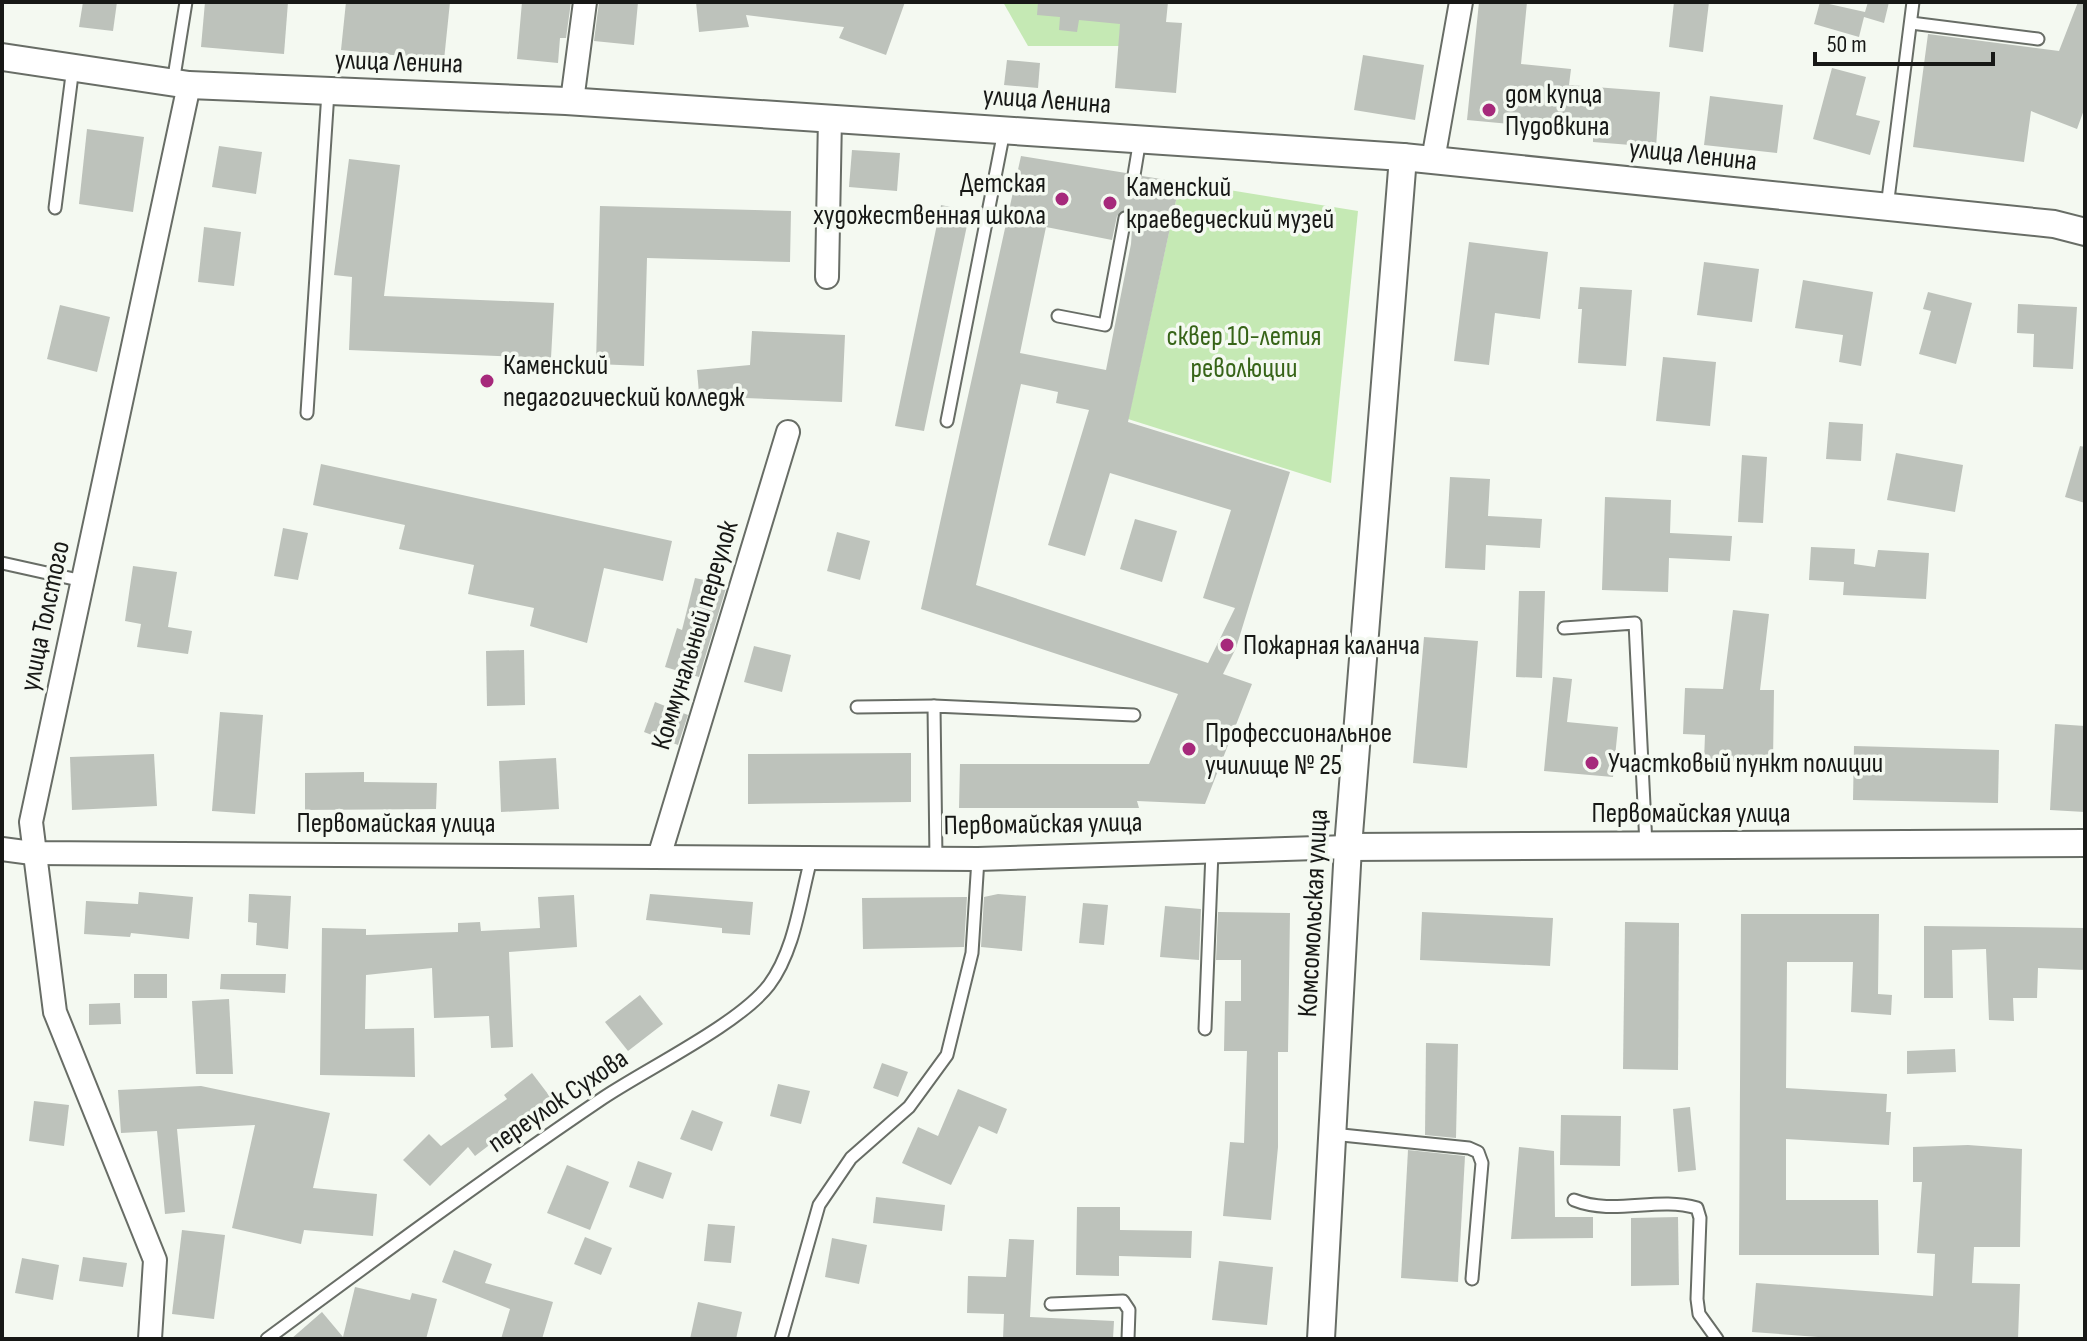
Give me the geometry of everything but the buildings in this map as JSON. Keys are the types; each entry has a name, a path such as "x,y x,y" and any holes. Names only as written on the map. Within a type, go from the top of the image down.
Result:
{"street":[{"path":"572,101 585,2"},
{"path":"1433,160 1461,2"},
{"name":"улица Ленина","path":"2,57 181,84 572,101 1403,157 2054,224 2085,232"},
{"name":"улица Толстого","path":"150,1339 155,1260 55,1012 32,853 31,822 83,581 181,84"},
{"path":"827,277 830,117"},
{"name":"Комсомольская улица","path":"1321,1339 1348,847 1403,157"},
{"name":"Коммунальный переулок","path":"659,857 788,432"},
{"name":"Первомайская улица","path":"2,849 32,853 978,859 1348,847 2085,843"}],"lane":[{"path":"181,84 186,2"},
{"path":"1887,207 1913,2"},
{"path":"1911,23 2038,39"},
{"path":"55,208 73,67"},
{"path":"307,413 328,91"},
{"path":"947,421 1004,129"},
{"path":"1134,175 1140,139"},
{"path":"1058,316 1105,325 1125,218"},
{"path":"2,563 83,581"},
{"path":"1564,628 1635,623 1646,845"},
{"path":"934,706 936,859"},
{"path":"857,707 934,706 1134,715"},
{"path":"1205,1029 1212,852"},
{"name":"переулок Сухова","path":"267,1339 457,1198 605,1097 742,1010 768,986 784,958 811,859"},
{"path":"781,1339 819,1205 851,1158 909,1107 947,1055 972,953 978,859"},
{"path":"1332,1134 1469,1148 1478,1152 1482,1163 1472,1279"},
{"path":"1574,1200 1608,1207 1683,1204 1697,1208 1700,1218 1699,1314 1717,1339"},
{"path":"1051,1304 1123,1301 1129,1310 1128,1339"}],"green space":[{"path":"1003,2 1122,2 1119,46 1028,46"},
{"name":"сквер 10-летия революции","path":"1180,182 1358,211 1331,483 1128,419"}],"place":[{"name":"дом купца Пудовкина","path":"1489,110"},
{"name":"Детская художественная школа","path":"1062,199"},
{"name":"Каменский краеведческий музей","path":"1110,203"},
{"name":"Каменский педагогический колледж","path":"487,381"},
{"name":"Пожарная каланча","path":"1227,645"},
{"name":"Профессиональное училище № 25","path":"1189,749"},
{"name":"Участковый пункт полиции","path":"1592,763"}]}
